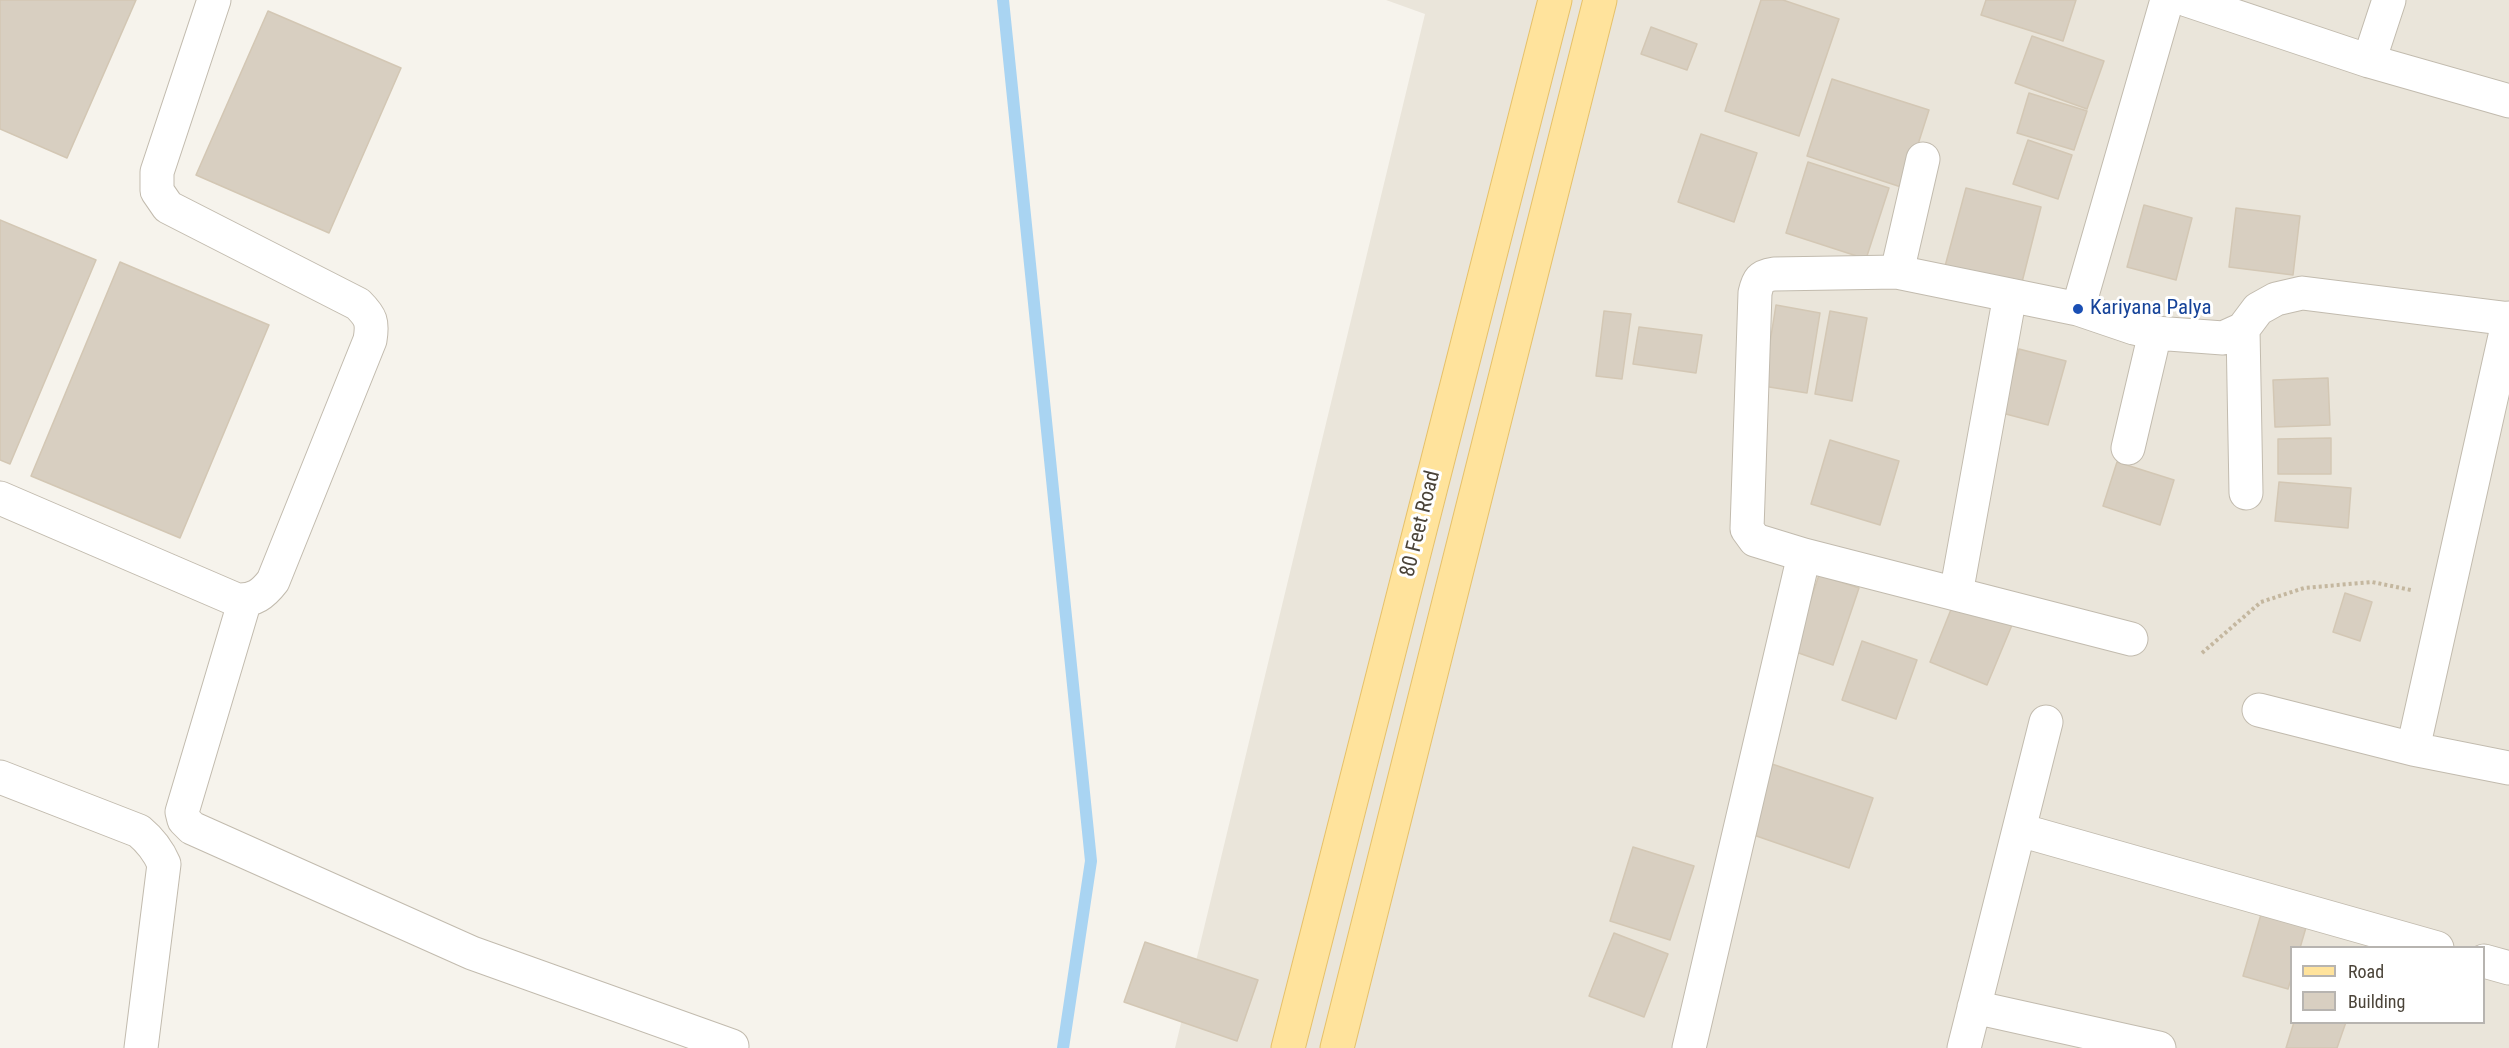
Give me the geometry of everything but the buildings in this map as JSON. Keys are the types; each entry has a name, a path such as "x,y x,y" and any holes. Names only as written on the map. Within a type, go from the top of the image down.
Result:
{"main road":[{"name":"80 Feet Road","path":"1289,1048 1555,0"},
{"path":"1337,1048 1598,1"}],"street":[{"path":"0,498 237,600 255,598 264,593 273,581 370,340 373,325 367,312 358,304 168,207 160,199 157,191 157,172 214,0"},
{"path":"2078,309 2167,0"},
{"path":"2187,0 2369,61 2509,101"},
{"path":"2369,61 2389,0"},
{"path":"1897,272 1923,159"},
{"path":"2131,639 1804,555 1755,540 1747,529 1755,293 1758,280 1774,274 1897,272 2078,309 2155,333 2223,338 2243,329 2258,309 2276,299 2302,293 2509,319 2413,748"},
{"path":"1956,594 2010,295"},
{"path":"2243,329 2246,493"},
{"path":"2128,448 2155,333"},
{"path":"1689,1048 1804,555"},
{"path":"245,600 182,812 184,820 192,828 472,953 732,1046"},
{"path":"2259,710 2413,748 2509,768"},
{"path":"1964,1048 2046,722"},
{"path":"0,777 139,831 156,846 164,864 141,1048"},
{"path":"2020,830 2430,946"},
{"path":"2485,961 2509,968"},
{"path":"1974,1007 2159,1048"}],"path":[{"path":"2202,652 2261,602 2304,588 2372,582 2447,598"}],"shaded area":[{"path":"1386,0 2509,0 2509,1048 1175,1048 1425,14"}],"waterway":[{"path":"1003,0 1091,861 1063,1048"}],"place":[{"name":"Kariyana Palya","path":"2078,309"}]}
